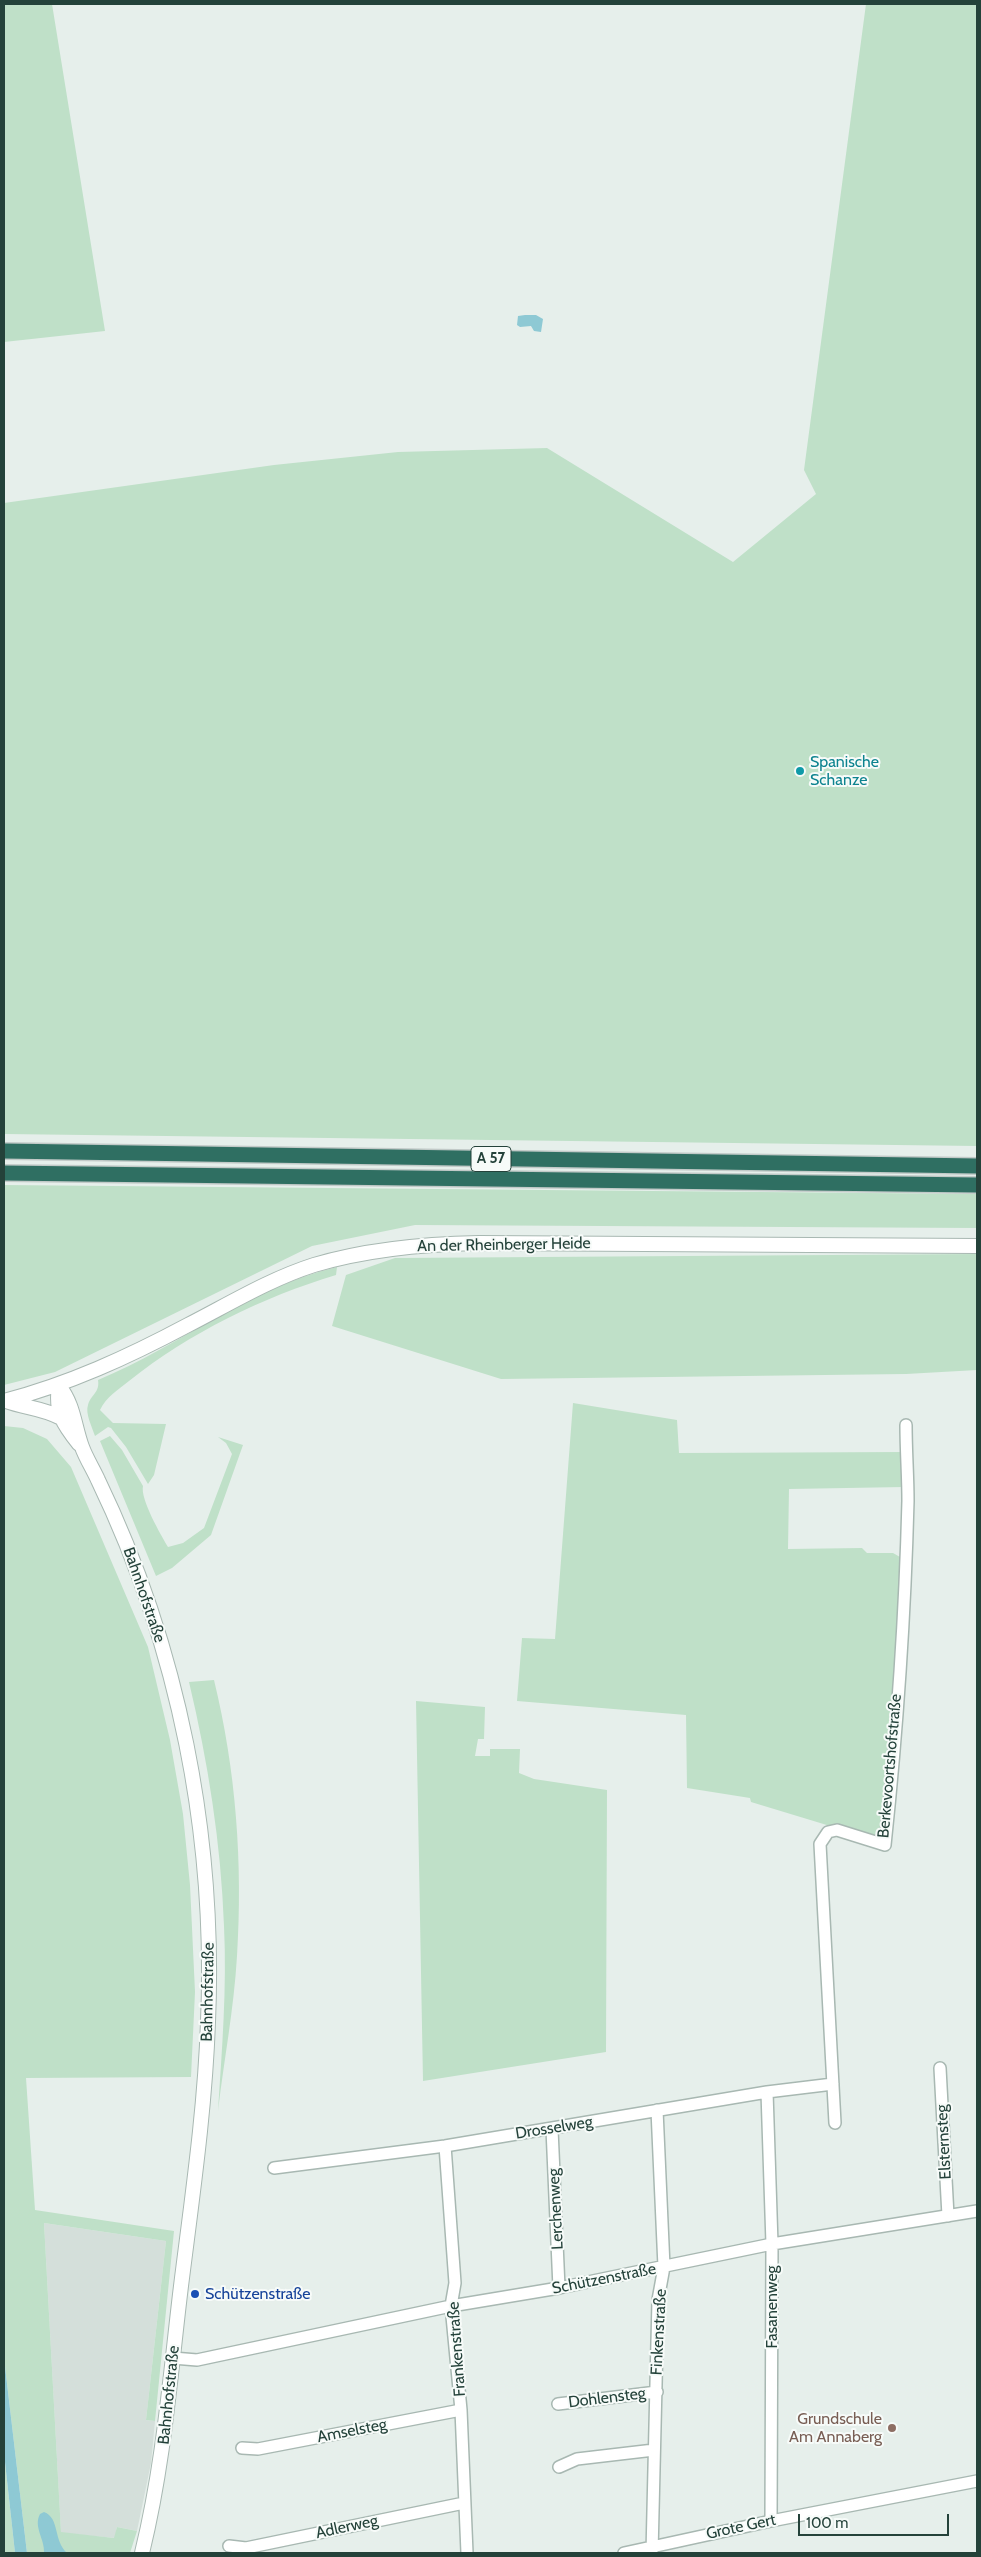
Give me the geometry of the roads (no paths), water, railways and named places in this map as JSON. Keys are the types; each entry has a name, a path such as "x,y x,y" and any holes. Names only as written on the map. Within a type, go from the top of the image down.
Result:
{"highway":[{"name":"A 57","path":"4,1151 977,1166"},
{"name":"A 57","path":"4,1173 977,1185"}],"street":[{"name":"An der Rheinberger Heide","path":"5,1401 59,1386 155,1342 275,1280 314,1266 419,1244 977,1246"},
{"name":"Bahnhofstraße","path":"59,1386 57,1402 61,1418 82,1447"},
{"name":"Bahnhofstraße","path":"59,1386 72,1407 82,1447 126,1544 144,1590 170,1673 191,1769 206,1883 209,1973 205,2075 162,2459 155,2502 142,2553"},
{"path":"5,1401 24,1407 36,1407 61,1418"},
{"name":"Berkevoortshofstraße","path":"835,2123 820,1844 828,1832 837,1830 885,1846 906,1544 908,1474 906,1426"},
{"name":"Elsternsteg","path":"940,2068 948,2216"},
{"name":"Drosselweg","path":"274,2168 445,2146 767,2092 833,2084"},
{"name":"Fasanenweg","path":"767,2092 772,2244 771,2521"},
{"name":"Finkenstraße","path":"652,2550 658,2300 664,2267 657,2110"},
{"name":"Lerchenweg","path":"552,2129 560,2288"},
{"name":"Frankenstraße","path":"445,2146 455,2283 452,2306 461,2410 464,2503 468,2553"},
{"name":"Schützenstraße","path":"173,2358 197,2360 452,2306 560,2288 772,2244 977,2211"},
{"name":"Dohlensteg","path":"558,2404 657,2392"},
{"name":"Amselsteg","path":"242,2448 258,2448 461,2410"},
{"path":"559,2467 577,2459 654,2450"},
{"name":"Grote Gert","path":"624,2553 652,2550 771,2521 977,2481"},
{"name":"Adlerweg","path":"229,2546 246,2548 464,2503"}],"water":[{"path":"536,315 543,319 541,332 534,331 531,326 520,327 517,325 518,316"},
{"path":"4,2358 27,2553 15,2553 4,2453"},
{"path":"44,2512 49,2515 55,2524 60,2542 67,2553 44,2553 38,2528 38,2519 40,2514"}],"place":[{"name":"Spanische Schanze","path":"800,771"},
{"name":"Schützenstraße","path":"195,2294"},
{"name":"Grundschule Am Annaberg","path":"892,2428"}]}
